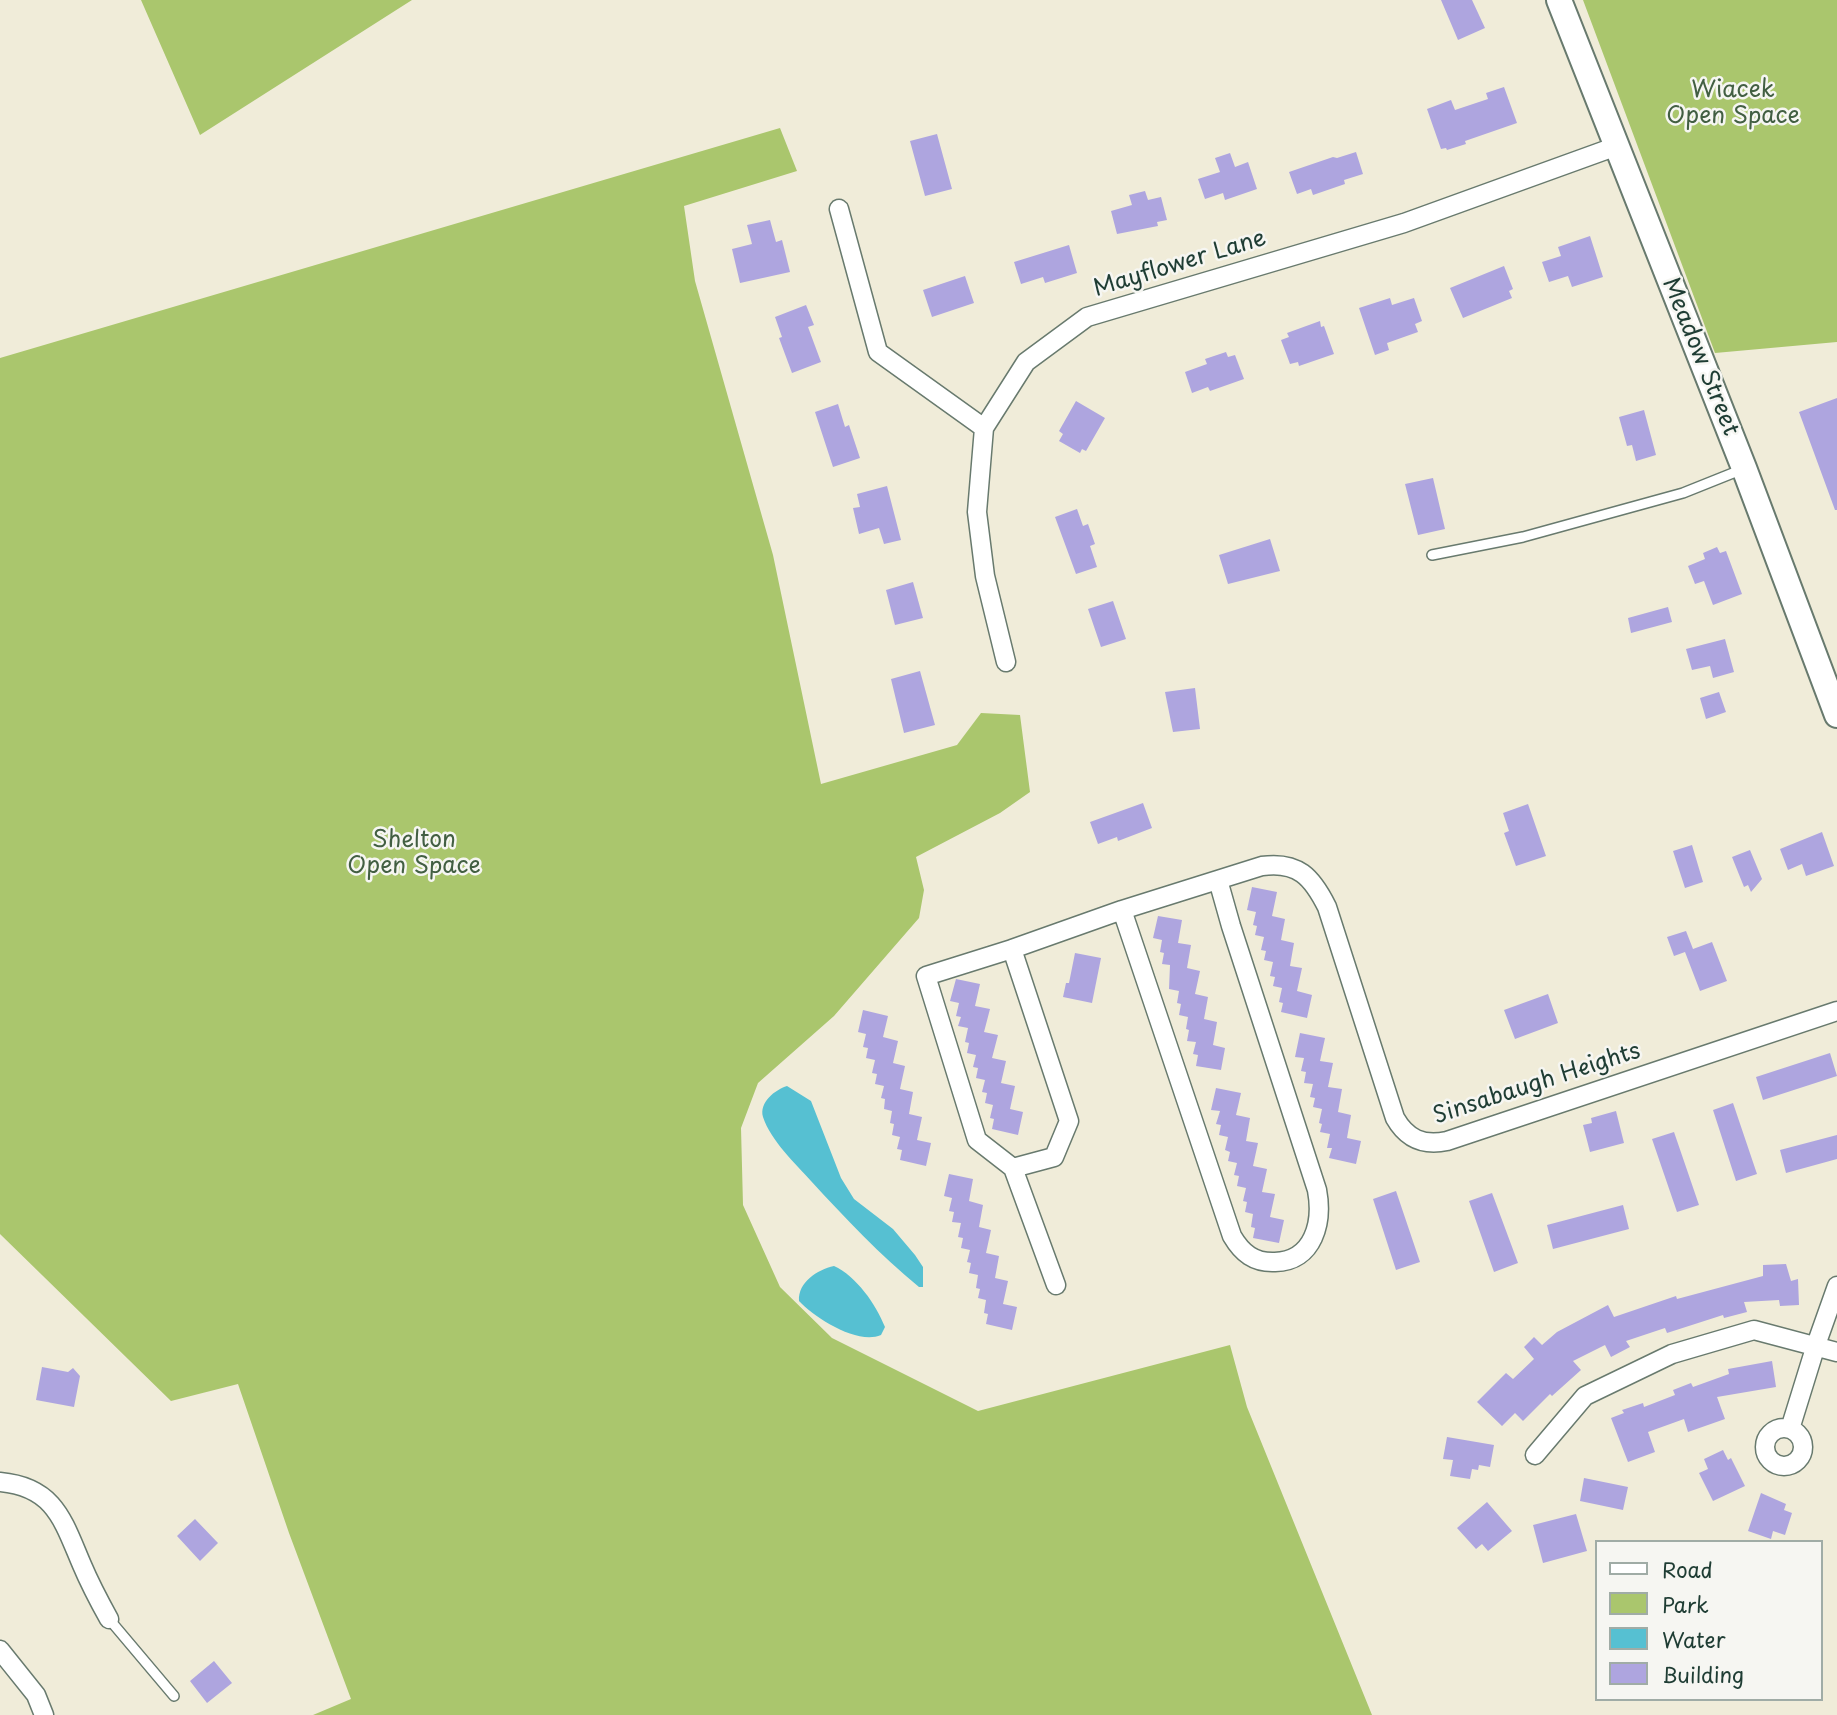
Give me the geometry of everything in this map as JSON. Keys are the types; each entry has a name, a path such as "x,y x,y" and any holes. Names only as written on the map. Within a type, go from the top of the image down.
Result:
{"street":[{"name":"Meadow Street","path":"1559,0 1744,468 1837,715"},
{"name":"Mayflower Lane","path":"1006,662 985,576 977,512 984,428 1026,362 1087,317 1404,223 1617,146"},
{"path":"839,209 878,352 984,428"},
{"name":"Sinsabaugh Heights","path":"1013,1168 977,1140 926,976 1012,949 1122,909 1262,866 1277,864 1298,870 1315,885 1327,908 1395,1118 1407,1134 1422,1142 1430,1144 1447,1141 1837,1011"},
{"path":"1122,909 1232,1236 1241,1250 1255,1259 1271,1262 1292,1260 1301,1255 1314,1238 1320,1215 1317,1190 1218,880"},
{"path":"1012,949 1069,1121 1054,1157 1013,1168 1056,1285"},
{"path":"1790,1429 1815,1345 1837,1286"},
{"path":"1535,1455 1586,1396 1672,1354 1754,1331 1837,1352"},
{"path":"0,1482 15,1483 43,1496 60,1514 92,1589 109,1619"},
{"path":"0,1650 36,1695 44,1715"}],"lane":[{"path":"1432,555 1523,537 1683,493 1744,468"},
{"path":"109,1619 174,1696"}],"green space":[{"path":"141,0 412,0 200,135"},
{"name":"Wiacek Open Space","path":"1583,0 1837,0 1837,342 1715,353"},
{"name":"Shelton Open Space","path":"780,128 797,171 684,206 695,281 773,555 821,784 957,745 981,713 1020,715 1030,792 1000,813 916,857 924,890 919,918 834,1016 758,1083 741,1128 743,1205 780,1287 832,1338 978,1411 1230,1345 1247,1407 1372,1715 313,1715 351,1699 289,1533 238,1384 171,1401 0,1234 0,358"}],"water":[{"path":"787,1086 811,1101 841,1178 854,1199 893,1229 915,1255 923,1267 923,1287 919,1287 905,1275 864,1236 777,1143 763,1117 763,1106 773,1094"},
{"path":"834,1266 850,1277 871,1300 885,1327 881,1335 871,1337 849,1333 815,1315 799,1301 802,1288 810,1278 821,1270"}],"building":[{"path":"1441,0 1472,0 1485,28 1458,40"},
{"path":"1504,87 1517,123 1465,141 1466,144 1447,150 1441,149 1427,109 1451,100 1455,110 1488,99 1486,93"},
{"path":"937,134 952,189 925,196 910,141"},
{"path":"1356,152 1363,174 1344,180 1345,184 1313,195 1311,189 1297,194 1289,172"},
{"path":"1230,153 1235,167 1248,162 1257,189 1225,200 1223,193 1205,199 1198,179 1220,172 1215,158"},
{"path":"1145,191 1148,200 1161,197 1167,220 1157,222 1158,226 1117,234 1111,211 1132,205 1129,195"},
{"path":"770,220 776,242 782,240 790,272 740,283 732,249 752,244 747,225"},
{"path":"1590,236 1603,277 1572,287 1568,276 1549,282 1542,262 1561,256 1558,247"},
{"path":"1069,245 1077,273 1045,283 1043,277 1021,284 1014,262"},
{"path":"1504,266 1513,289 1509,291 1512,298 1463,318 1450,288"},
{"path":"965,276 974,303 932,317 923,290"},
{"path":"1390,298 1392,305 1414,298 1422,321 1415,324 1418,332 1387,343 1389,350 1375,355 1359,308"},
{"path":"806,305 814,325 808,327 821,362 792,373 779,338 782,337 775,317"},
{"path":"1320,321 1334,354 1299,366 1298,362 1290,364 1281,340 1289,337 1287,333"},
{"path":"1226,352 1228,357 1235,355 1244,379 1210,391 1208,387 1192,393 1185,372 1207,364 1205,359"},
{"path":"1837,398 1837,510 1835,510 1799,412"},
{"path":"1076,401 1105,418 1086,451 1082,449 1080,453 1059,441 1063,434 1059,431"},
{"path":"838,404 845,427 849,425 860,458 833,467 815,412"},
{"path":"1644,410 1656,455 1636,461 1632,445 1627,446 1619,417"},
{"path":"1433,478 1445,529 1418,535 1405,484"},
{"path":"887,486 901,540 884,544 879,528 859,534 853,508 860,507 857,494"},
{"path":"1077,509 1083,526 1088,524 1095,544 1090,546 1097,567 1076,574 1055,517"},
{"path":"1270,539 1280,571 1228,584 1219,555"},
{"path":"1717,547 1720,553 1726,551 1742,594 1713,605 1704,581 1695,584 1688,566 1705,559 1703,553"},
{"path":"913,582 923,618 895,625 886,590"},
{"path":"1113,601 1126,639 1101,647 1088,609"},
{"path":"1668,607 1672,622 1631,633 1628,618"},
{"path":"1725,639 1734,672 1713,678 1710,666 1692,670 1686,649"},
{"path":"920,671 935,725 904,733 891,679"},
{"path":"1195,688 1200,729 1173,732 1165,692"},
{"path":"1719,692 1726,712 1706,719 1700,698"},
{"path":"1143,803 1152,828 1118,841 1117,837 1098,844 1090,822"},
{"path":"1528,804 1546,856 1516,866 1504,833 1509,831 1503,813"},
{"path":"1822,832 1834,866 1806,876 1802,864 1788,870 1780,849"},
{"path":"1692,845 1703,882 1685,888 1673,851"},
{"path":"1750,850 1762,879 1751,892 1748,885 1744,887 1732,857"},
{"path":"1252,887 1277,892 1272,916 1285,919 1281,940 1294,943 1290,966 1302,968 1297,991 1312,995 1307,1018 1281,1012 1283,1003 1279,1002 1282,988 1273,986 1275,977 1270,976 1273,962 1264,960 1266,951 1261,950 1264,937 1255,935 1257,926 1253,925 1256,912 1247,910"},
{"path":"1158,916 1182,920 1178,943 1191,945 1187,968 1200,971 1195,994 1208,997 1204,1019 1217,1022 1213,1045 1225,1048 1221,1070 1196,1066 1198,1055 1193,1054 1196,1042 1187,1041 1188,1017 1179,1015 1179,991 1169,989 1170,965 1162,964 1162,940 1153,938"},
{"path":"1686,931 1693,949 1712,942 1727,981 1700,991 1685,952 1674,956 1667,937"},
{"path":"1075,953 1101,958 1092,1003 1063,997 1066,983 1069,983"},
{"path":"956,979 980,984 975,1006 990,1009 984,1032 998,1035 992,1058 1006,1061 1001,1083 1015,1086 1010,1109 1023,1112 1018,1135 992,1129 994,1119 990,1118 993,1105 985,1103 987,1093 982,1092 985,1080 976,1078 978,1068 973,1067 976,1055 967,1053 969,1043 965,1042 968,1028 958,1026 961,1017 956,1016 959,1003 950,1001"},
{"path":"1548,994 1558,1023 1515,1039 1504,1010"},
{"path":"863,1010 888,1016 883,1037 898,1041 893,1063 905,1066 900,1089 913,1092 909,1114 922,1117 917,1140 931,1143 926,1166 900,1160 902,1150 897,1149 900,1137 892,1135 892,1111 884,1109 885,1099 881,1098 884,1086 875,1084 877,1074 872,1073 875,1060 866,1058 868,1048 863,1047 866,1034 858,1032"},
{"path":"1300,1033 1325,1038 1320,1061 1333,1063 1328,1087 1342,1089 1338,1112 1351,1115 1347,1138 1361,1141 1356,1164 1329,1158 1332,1148 1327,1148 1330,1134 1320,1132 1322,1109 1313,1107 1315,1098 1310,1097 1313,1084 1304,1083 1306,1072 1301,1071 1304,1058 1295,1057"},
{"path":"1830,1053 1837,1076 1763,1100 1756,1077"},
{"path":"1216,1088 1241,1093 1236,1115 1250,1118 1246,1141 1258,1143 1253,1166 1267,1169 1262,1192 1275,1194 1270,1217 1284,1220 1279,1243 1253,1238 1253,1214 1245,1212 1247,1202 1243,1201 1246,1188 1237,1186 1239,1176 1234,1175 1237,1163 1228,1161 1230,1152 1225,1150 1228,1137 1219,1135 1221,1125 1216,1124 1220,1111 1211,1110"},
{"path":"1733,1103 1757,1174 1736,1181 1713,1110"},
{"path":"1616,1111 1624,1143 1590,1152 1583,1125 1592,1123 1591,1118"},
{"path":"1674,1132 1699,1205 1677,1212 1652,1139"},
{"path":"1837,1135 1837,1159 1786,1173 1780,1150"},
{"path":"949,1174 973,1179 969,1201 983,1205 979,1227 991,1230 986,1253 999,1256 995,1278 1008,1281 1003,1304 1017,1307 1012,1330 986,1324 986,1300 978,1298 980,1289 976,1288 978,1275 969,1273 971,1263 967,1262 970,1250 961,1248 963,1238 958,1237 961,1223 952,1222 954,1212 949,1211 952,1198 944,1196"},
{"path":"1396,1191 1420,1262 1396,1270 1373,1199"},
{"path":"1492,1193 1518,1263 1494,1272 1469,1201"},
{"path":"1623,1205 1629,1229 1553,1249 1547,1225"},
{"path":"1786,1264 1791,1281 1798,1279 1799,1305 1780,1306 1779,1300 1744,1302 1747,1312 1724,1318 1723,1315 1667,1333 1665,1328 1626,1341 1630,1347 1611,1357 1605,1345 1573,1361 1581,1370 1552,1396 1550,1394 1523,1421 1515,1413 1502,1426 1477,1402 1506,1373 1513,1379 1534,1359 1524,1347 1534,1337 1542,1345 1557,1332 1608,1305 1614,1317 1676,1296 1677,1299 1763,1276 1763,1265"},
{"path":"1772,1361 1776,1387 1717,1397 1725,1419 1688,1432 1684,1419 1648,1432 1655,1452 1628,1462 1611,1418 1624,1413 1622,1410 1643,1403 1644,1407 1675,1395 1673,1390 1691,1383 1693,1387 1729,1374 1728,1369"},
{"path":"42,1367 68,1372 73,1368 80,1376 74,1407 36,1400"},
{"path":"1447,1437 1494,1445 1490,1467 1479,1465 1478,1470 1472,1469 1470,1479 1450,1476 1453,1460 1443,1459"},
{"path":"1723,1450 1728,1460 1731,1458 1745,1486 1713,1501 1699,1473 1708,1469 1704,1459"},
{"path":"1584,1478 1628,1487 1623,1510 1580,1501"},
{"path":"1761,1493 1786,1504 1784,1510 1792,1513 1785,1535 1773,1531 1771,1539 1748,1531"},
{"path":"1487,1502 1512,1531 1488,1551 1482,1544 1476,1549 1457,1528"},
{"path":"1576,1514 1587,1551 1543,1563 1533,1525"},
{"path":"195,1519 218,1543 200,1561 177,1536"},
{"path":"214,1661 232,1683 207,1703 190,1681"}]}
